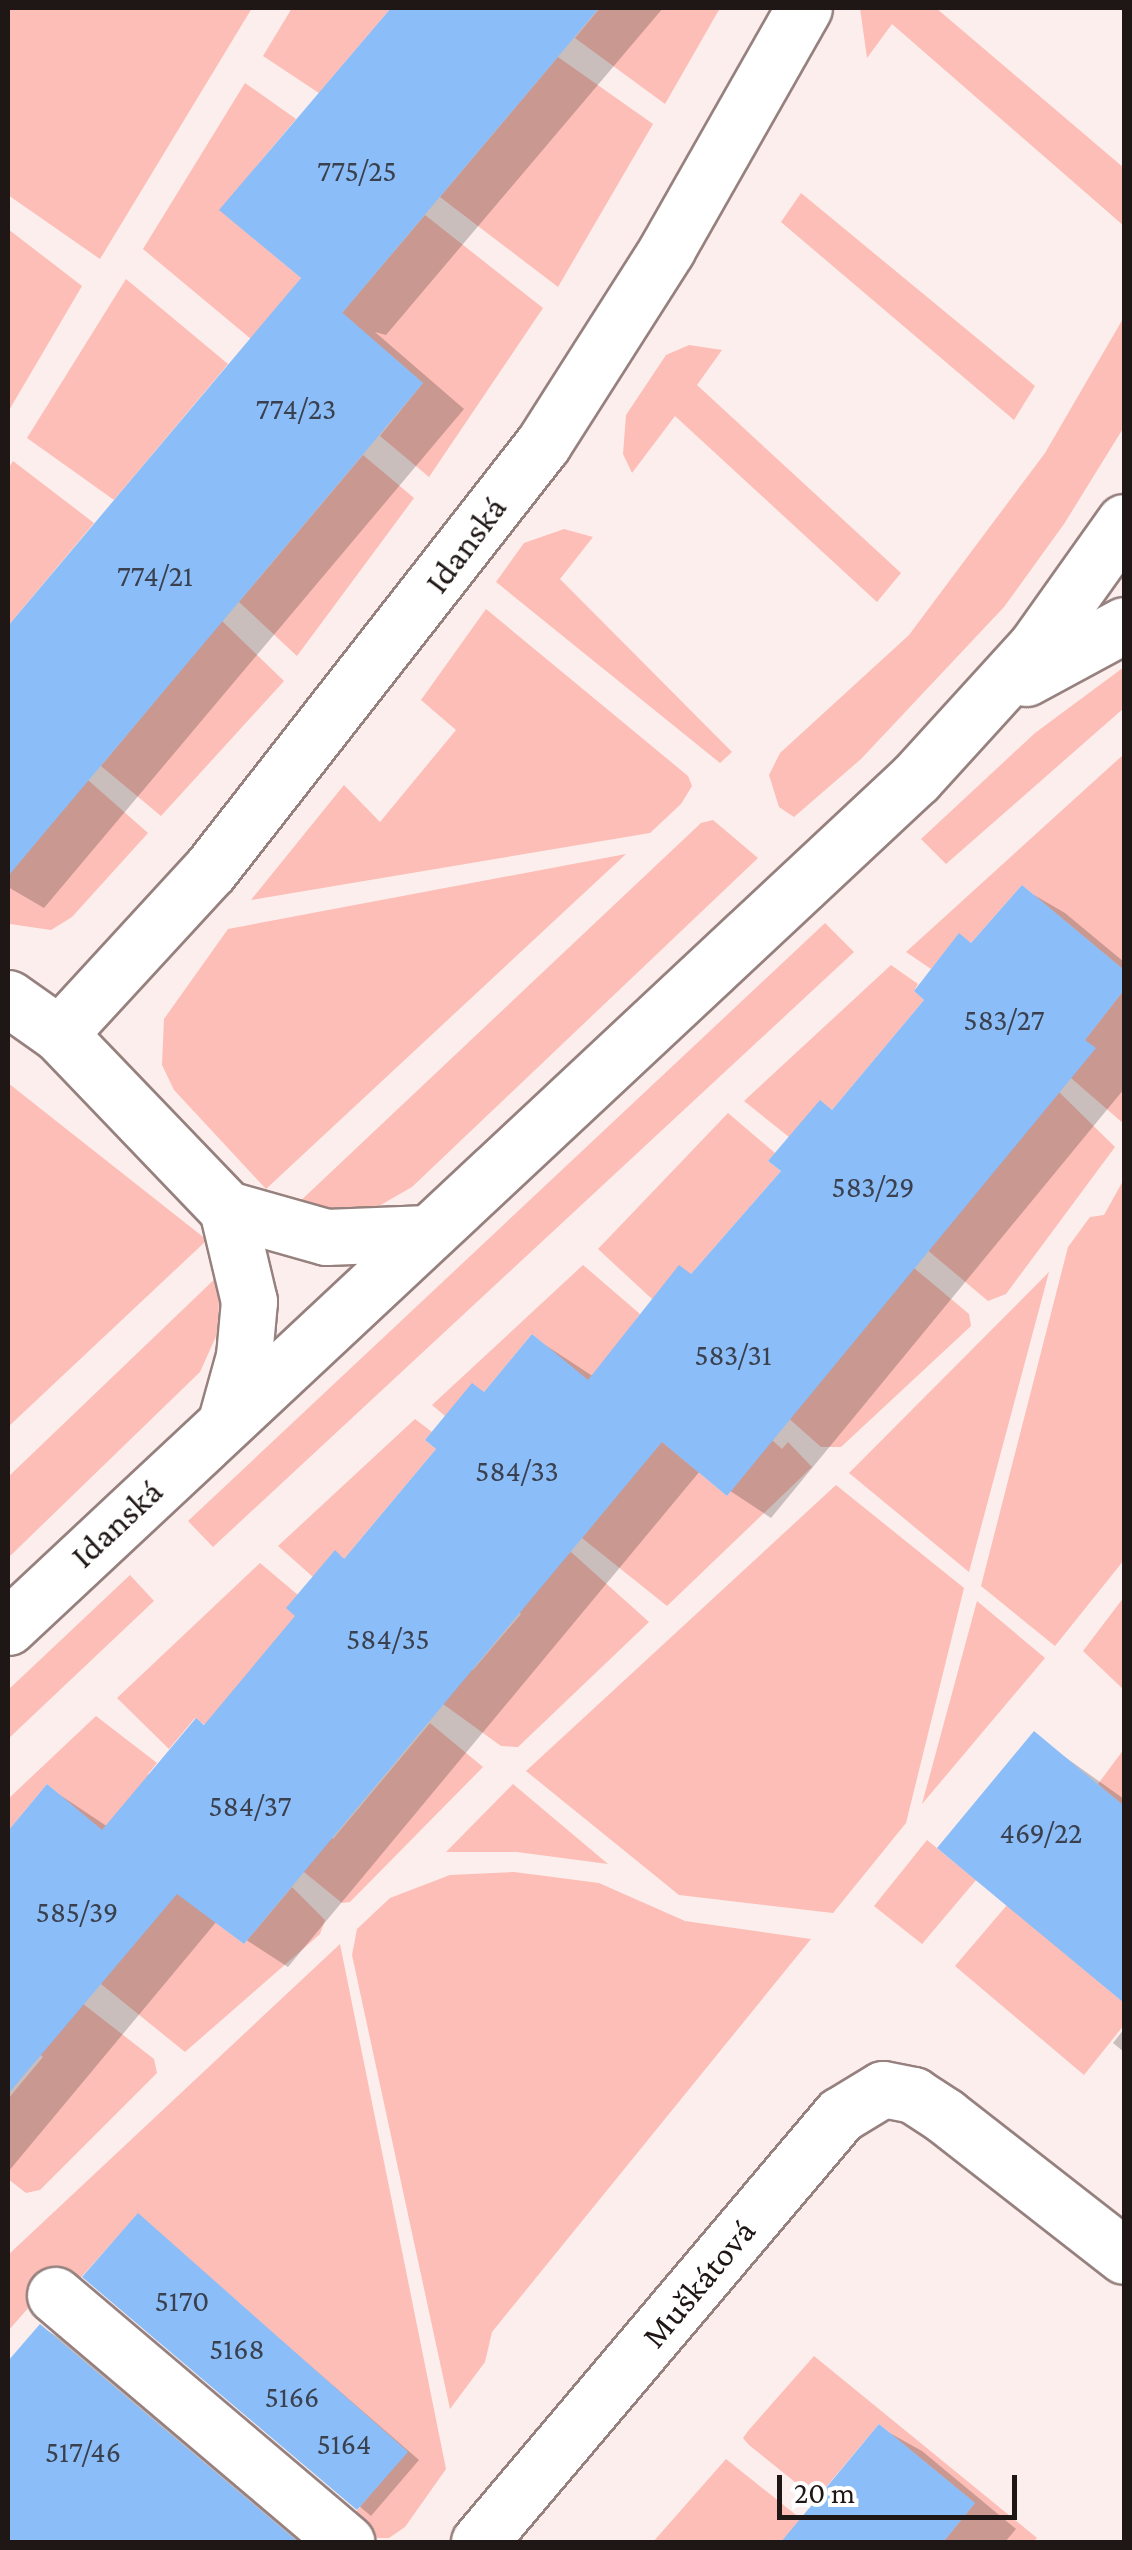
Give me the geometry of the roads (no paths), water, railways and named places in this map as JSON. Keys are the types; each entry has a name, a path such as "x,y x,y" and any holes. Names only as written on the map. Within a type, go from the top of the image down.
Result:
{"street":[{"name":"Idanská","path":"60,1034 210,870 543,444 667,249 804,8"},
{"name":"Idanská","path":"8,1627 813,877 993,698 1124,522"},
{"path":"993,698 1124,625"},
{"path":"8,998 60,1034 227,1209 326,1238 428,1233"},
{"path":"226,1422 249,1301 227,1209"},
{"name":"Muškátová","path":"480,2542 840,2114 883,2089 913,2095 945,2116 1124,2256"},
{"path":"55,2295 346,2542"}]}
